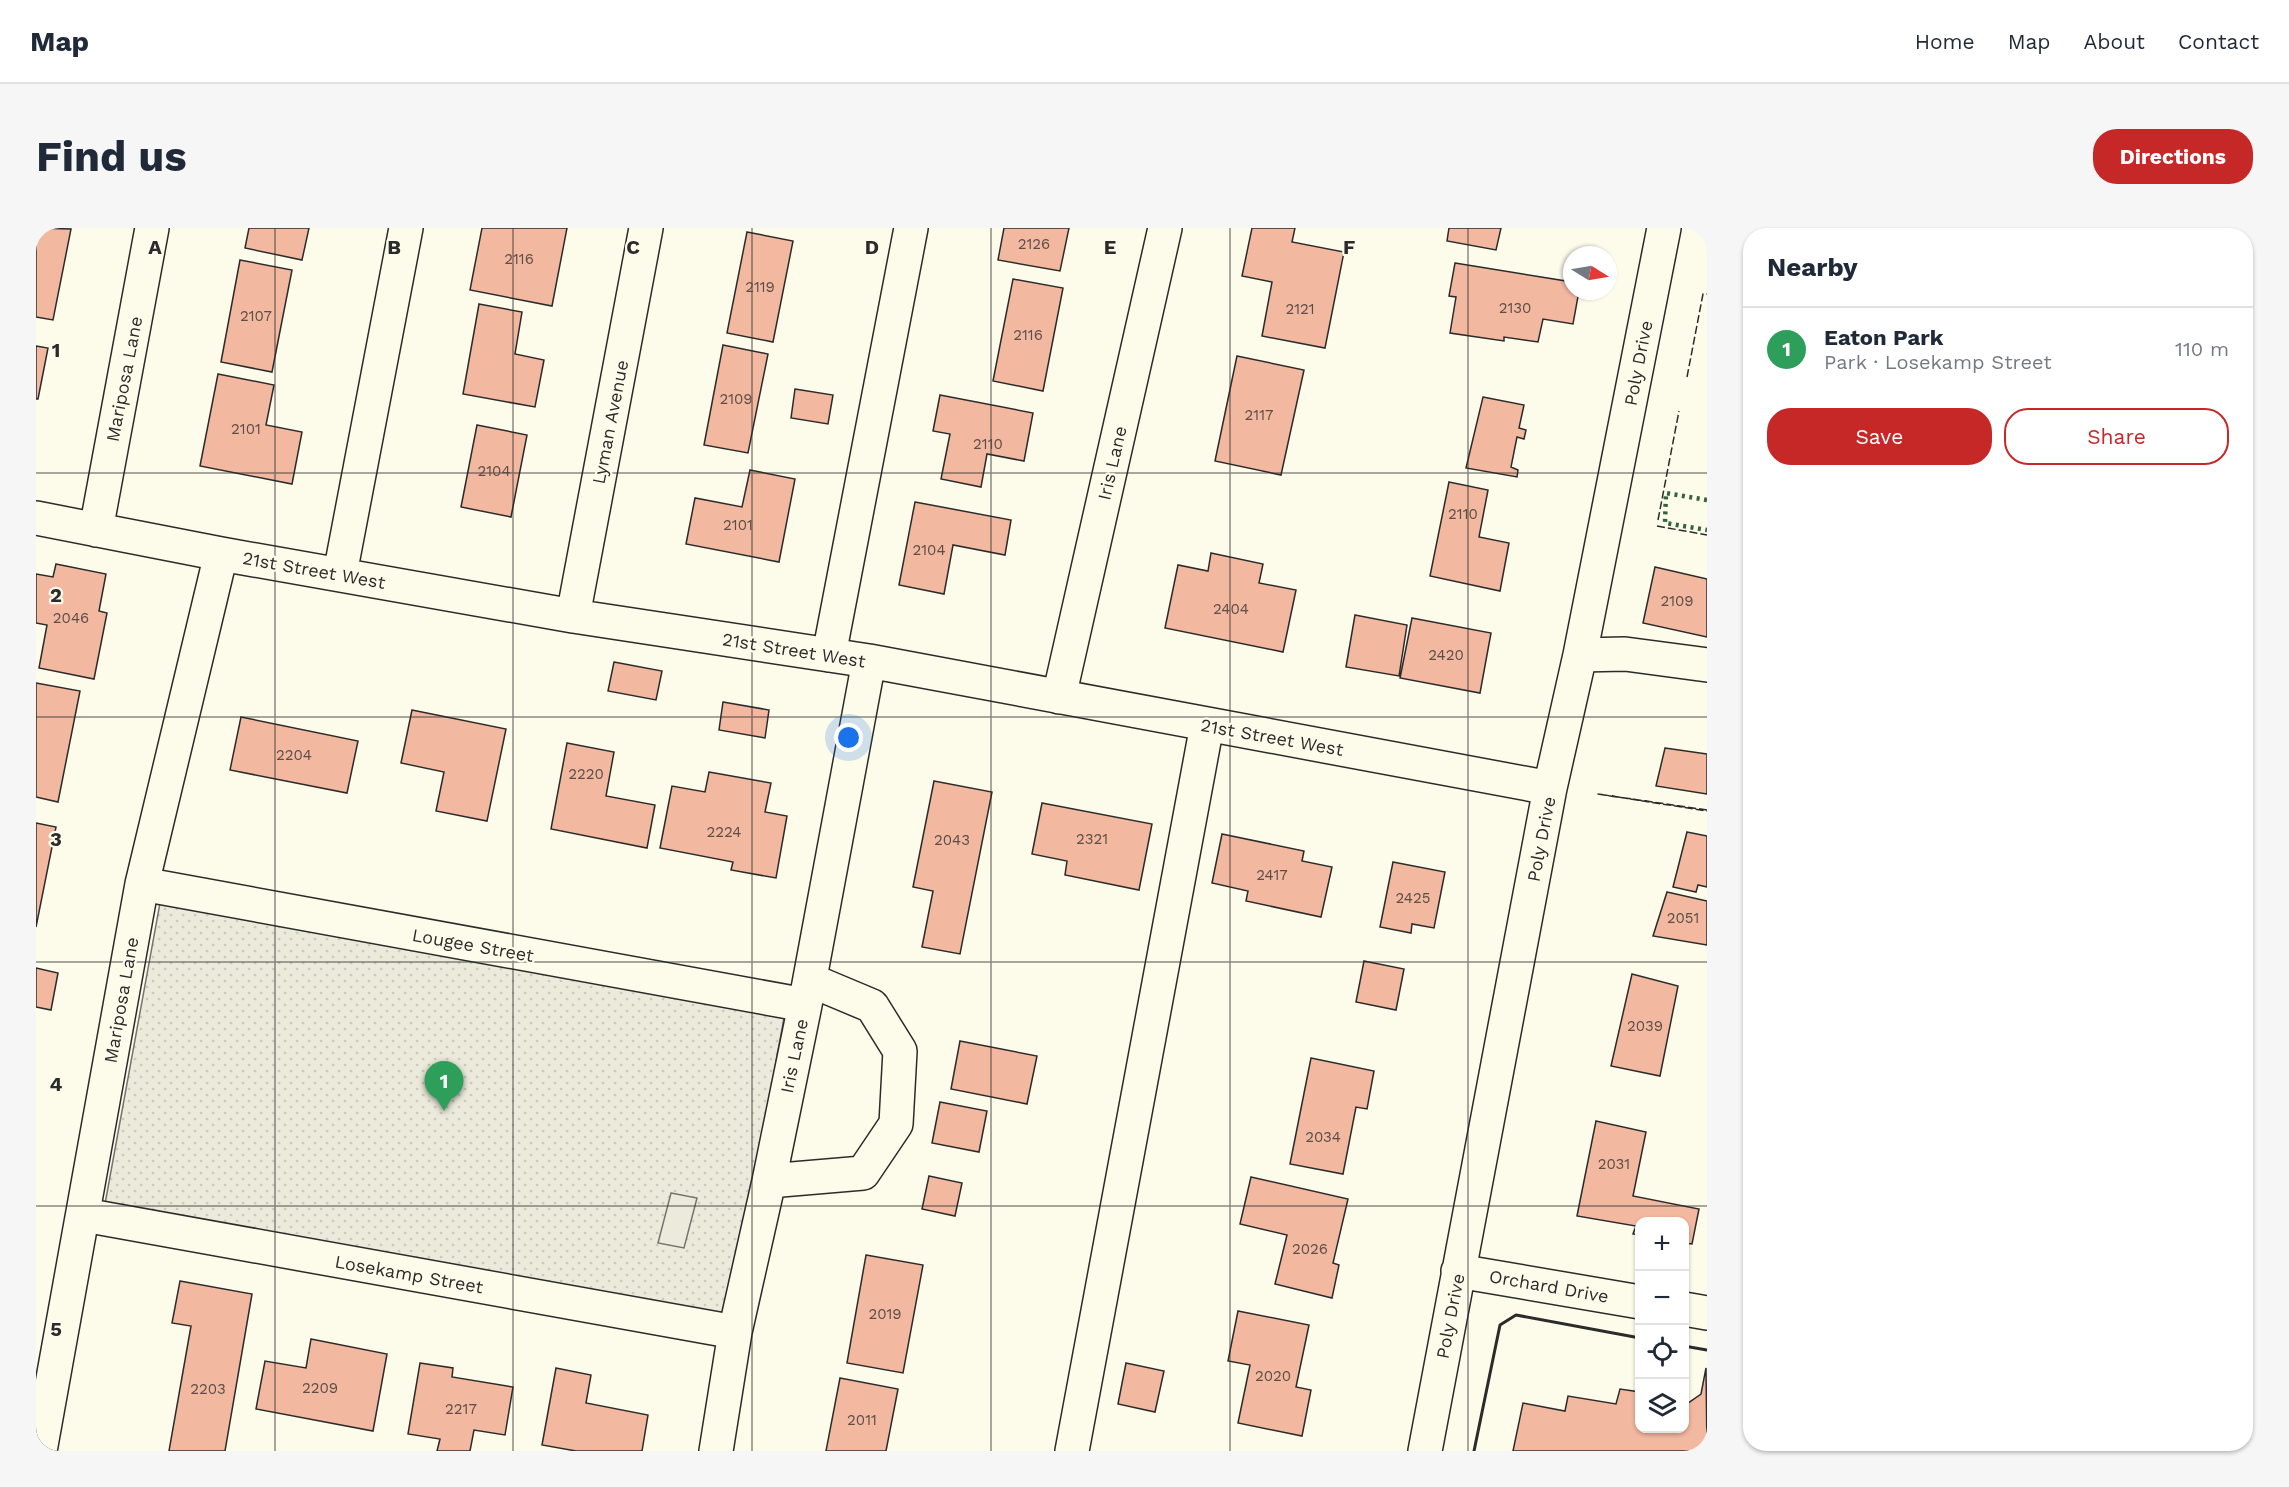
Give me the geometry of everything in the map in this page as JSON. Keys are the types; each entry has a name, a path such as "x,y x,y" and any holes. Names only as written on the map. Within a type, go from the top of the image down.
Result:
{"street":[{"name":"Mariposa Lane","path":"96,530 152,228"},
{"path":"340,574 406,228"},
{"name":"Lyman Avenue","path":"573,616 646,228"},
{"path":"829,655 911,228"},
{"name":"Iris Lane","path":"1059,697 1165,228"},
{"name":"Poly Drive","path":"1425,1451 1550,788 1580,655 1664,228"},
{"name":"21st Street West","path":"36,518 221,554 573,616 868,661 1550,788"},
{"name":"Mariposa Lane","path":"40,1451 142,884 221,554"},
{"path":"1580,655 1624,654 1707,665"},
{"name":"Iris Lane","path":"716,1451 735,1332 769,1181 807,993 868,661"},
{"path":"1072,1451 1207,725"},
{"name":"Lougee Street","path":"142,884 807,993 872,1006 900,1051 896,1124 863,1173 769,1181"},
{"name":"Losekamp Street","path":"84,1215 735,1332"},
{"name":"Orchard Drive","path":"1458,1271 1635,1301"},
{"path":"1689,1310 1707,1313"}],"shaded area":[{"path":"160,903 784,1018 729,1318 105,1204"},
{"path":"671,1193 697,1198 684,1248 658,1243"}],"building":[{"path":"36,228 71,229 53,320 36,317"},
{"path":"249,228 309,228 302,260 245,248"},
{"path":"482,228 567,228 552,306 470,290"},
{"path":"1004,228 1069,228 1060,271 998,260"},
{"path":"1252,228 1295,228 1292,242 1344,252 1325,348 1262,336 1272,282 1242,276"},
{"path":"1449,228 1501,228 1496,250 1447,241"},
{"path":"747,232 793,241 773,342 727,333"},
{"path":"240,260 292,270 272,372 221,362"},
{"path":"1455,263 1563,281 1563,300 1577,300 1573,324 1543,319 1538,342 1504,337 1504,341 1450,333 1456,297 1449,296"},
{"path":"1013,279 1063,288 1043,391 993,381"},
{"path":"479,304 522,312 515,354 544,360 535,407 463,394"},
{"path":"723,345 768,354 748,453 704,445"},
{"path":"36,346 48,348 38,399 36,399"},
{"path":"1237,356 1304,370 1281,475 1215,461"},
{"path":"218,374 274,385 266,425 302,432 292,484 200,466"},
{"path":"795,389 833,395 828,424 791,418"},
{"path":"940,395 1033,413 1024,461 987,454 981,487 941,479 950,434 933,431"},
{"path":"1483,397 1524,405 1519,428 1526,430 1524,439 1517,437 1511,467 1518,470 1517,477 1466,468"},
{"path":"477,425 527,435 511,517 461,507"},
{"path":"750,470 795,479 779,562 686,544 695,498 742,507"},
{"path":"1449,482 1488,490 1479,537 1509,543 1500,591 1430,576"},
{"path":"915,502 1011,520 1005,555 953,545 944,594 899,585"},
{"path":"1211,553 1263,564 1259,583 1296,590 1283,652 1165,628 1178,565 1208,571"},
{"path":"56,564 106,574 99,611 107,613 94,679 39,668 47,625 36,623 36,574 53,577"},
{"path":"1655,567 1707,579 1707,637 1643,623"},
{"path":"1355,615 1407,625 1399,676 1346,667"},
{"path":"1412,618 1491,633 1480,693 1400,678"},
{"path":"614,662 662,671 656,700 608,691"},
{"path":"36,683 80,691 58,802 36,797"},
{"path":"723,702 769,710 765,738 719,730"},
{"path":"412,710 506,729 487,821 436,811 444,772 401,763"},
{"path":"241,717 358,741 347,793 230,770"},
{"path":"567,743 614,752 606,796 655,805 647,848 551,829"},
{"path":"1665,748 1707,754 1707,794 1656,786"},
{"path":"709,772 771,783 765,812 787,816 776,878 731,870 733,862 660,848 672,786 705,792"},
{"path":"934,781 992,792 960,954 922,947 933,891 913,887"},
{"path":"1042,803 1152,824 1139,890 1065,875 1067,861 1032,854"},
{"path":"36,823 56,827 36,927"},
{"path":"1687,832 1707,836 1707,887 1698,885 1696,892 1673,887"},
{"path":"1222,834 1304,851 1302,861 1332,867 1321,917 1246,901 1248,891 1212,883"},
{"path":"1393,862 1445,872 1434,928 1412,924 1411,933 1380,927"},
{"path":"1667,892 1707,901 1707,945 1653,936"},
{"path":"1364,961 1404,969 1396,1010 1356,1002"},
{"path":"36,968 58,973 51,1010 36,1007"},
{"path":"1632,974 1678,986 1660,1076 1611,1066"},
{"path":"960,1041 1037,1056 1027,1104 951,1089"},
{"path":"1311,1058 1374,1071 1367,1109 1356,1107 1343,1174 1290,1164"},
{"path":"940,1102 987,1111 979,1152 932,1143"},
{"path":"1596,1121 1646,1132 1633,1196 1699,1209 1692,1244 1689,1244 1689,1217 1635,1217 1635,1226 1577,1216"},
{"path":"929,1176 962,1183 955,1216 922,1209"},
{"path":"1251,1177 1348,1199 1333,1263 1339,1265 1332,1298 1275,1284 1287,1235 1240,1224"},
{"path":"866,1255 923,1265 903,1373 847,1363"},
{"path":"180,1281 252,1294 225,1451 169,1451 191,1326 172,1323"},
{"path":"1238,1311 1309,1325 1296,1387 1311,1390 1302,1436 1238,1423 1250,1365 1228,1361"},
{"path":"311,1339 387,1354 373,1431 256,1409 265,1361 306,1368"},
{"path":"420,1363 453,1368 452,1377 513,1387 505,1435 474,1430 470,1451 437,1451 440,1439 408,1434"},
{"path":"1126,1363 1164,1371 1155,1412 1118,1404"},
{"path":"556,1368 591,1375 586,1403 648,1415 642,1451 576,1451 542,1445"},
{"path":"1706,1368 1707,1451 1513,1451 1523,1403 1565,1411 1568,1396 1616,1404 1620,1389 1635,1391 1635,1433 1689,1433 1689,1402 1701,1394"},
{"path":"840,1378 898,1389 886,1451 826,1451"}],"hedge":[{"path":"1707,500 1666,493 1665,523 1707,530"}],"fence":[{"path":"1687,377 1703,294 1707,294"},
{"path":"1658,520 1679,411"},
{"path":"1657,526 1707,535"},
{"path":"1707,810 1598,794 1707,811"}],"wall":[{"path":"1474,1451 1500,1325 1516,1315 1635,1337"},
{"path":"1689,1347 1707,1350"}],"place":[{"name":"Eaton Park","path":"444,1111"}]}
